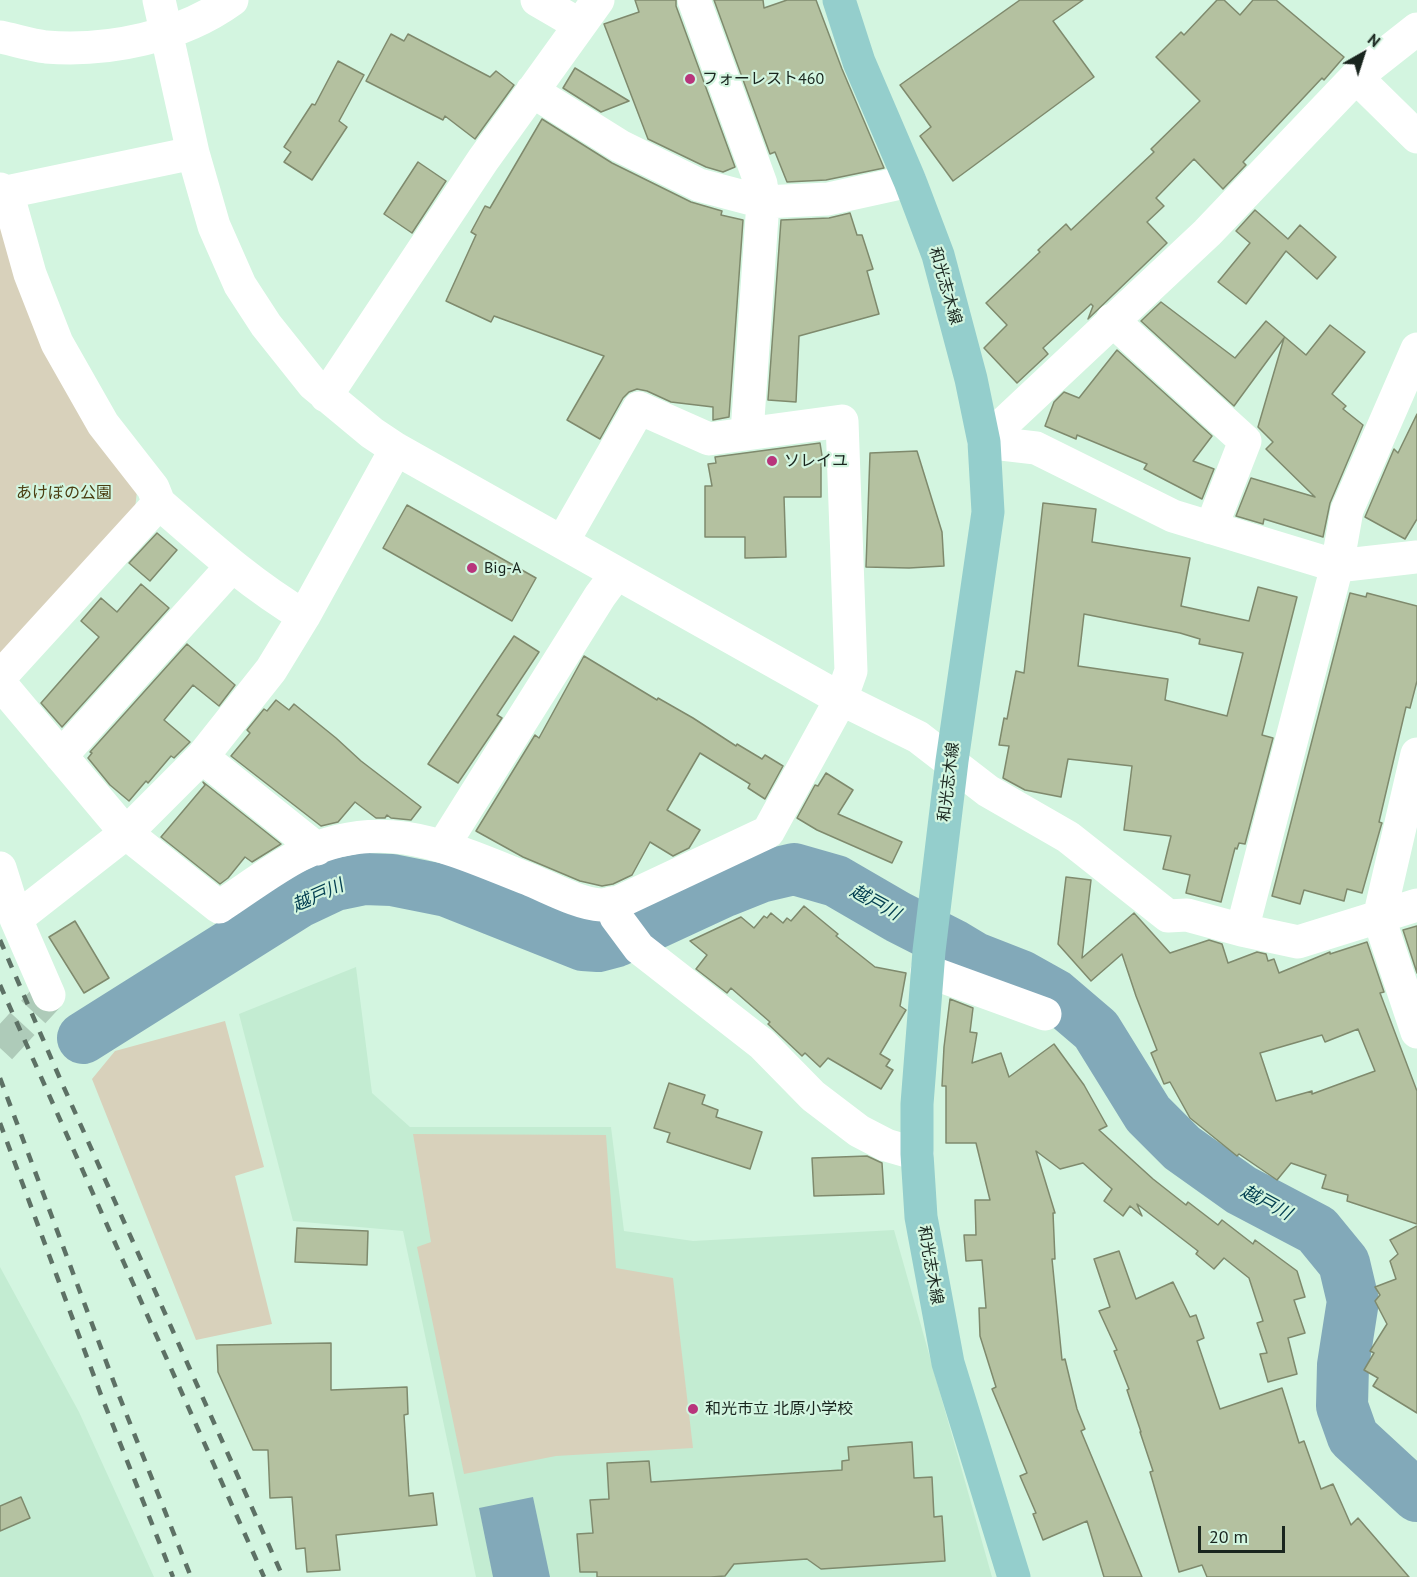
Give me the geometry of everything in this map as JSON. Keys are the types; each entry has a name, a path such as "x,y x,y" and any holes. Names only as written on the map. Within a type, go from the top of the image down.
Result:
{"main road":[{"name":"和光志木線","path":"839,0 859,62 910,181 938,255 971,380 984,442 988,512 952,761 928,961 917,1104 917,1154 921,1217 948,1363 1014,1577"}],"street":[{"path":"159,0 193,153 214,226 240,285 266,325 313,384 372,433 396,449 841,699 918,737 988,791 1068,837 1168,916 1187,915 1298,942 1417,905"},
{"path":"0,37 45,47 127,44 165,33 218,10 232,0"},
{"path":"326,396 483,160 589,13 537,0"},
{"path":"694,0 761,184 763,202 747,433"},
{"path":"984,442 1207,232 1356,77 1417,29"},
{"path":"1356,77 1417,138"},
{"path":"532,92 620,146 699,185 763,202 828,200 910,181"},
{"path":"193,153 4,190 30,274 57,343 104,424 153,488 159,502 232,566 278,601 303,616"},
{"path":"1112,320 1245,441 1211,528"},
{"path":"1242,930 1337,566 1347,510 1417,349"},
{"path":"563,541 639,408 709,439 842,421 851,671 841,699 768,832 637,895 624,925"},
{"path":"984,442 1036,448 1173,516 1337,566 1417,557"},
{"path":"16,919 126,833 202,757 271,670 396,449"},
{"path":"0,677 159,502"},
{"path":"61,756 232,566"},
{"path":"443,846 600,596 617,573"},
{"path":"0,683 126,833 219,907 300,855 335,842 370,836 426,841 443,846 578,899 600,905 762,1044 813,1096 859,1131 886,1145 917,1154"},
{"path":"1417,754 1379,918 1417,1032"},
{"path":"202,757 317,849"},
{"path":"0,868 16,919 49,995"},
{"path":"928,961 1046,1014"}],"shaded area":[{"name":"和光市立 北原小学校","path":"356,967 372,1093 410,1127 611,1127 624,1231 693,1241 894,1230 992,1577 476,1577 403,1231 293,1221 239,1014"},
{"path":"0,1267 79,1412 154,1577 0,1577"}],"green space":[{"name":"あけぼの公園","path":"0,215 137,491 135,509 0,657"},
{"path":"225,1021 264,1167 235,1176 272,1324 196,1340 92,1079 115,1051"},
{"path":"413,1134 606,1135 616,1268 673,1278 693,1448 556,1456 464,1474 417,1247 431,1242"}],"water":[{"path":"533,1497 550,1577 493,1577 479,1508"}],"building":[{"path":"635,0 676,0 676,6 735,167 723,172 706,167 648,139 604,24 639,12"},
{"path":"714,0 763,0 764,8 787,0 816,0 884,168 826,180 787,182 775,152 770,154"},
{"path":"1020,0 1083,0 1053,21 1094,77 953,181 920,136 931,127 900,85"},
{"path":"1217,0 1224,0 1240,15 1253,0 1276,0 1344,57 1243,162 1246,165 1223,189 1194,159 1156,198 1164,206 1147,222 1167,243 1088,319 1093,306 1091,304 1043,348 1048,354 1017,383 984,348 1007,325 986,303 1066,224 1071,230 1154,152 1151,149 1200,101 1156,57 1181,32 1184,35"},
{"path":"391,34 404,41 408,34 490,77 496,71 514,85 475,139 445,116 443,120 366,81"},
{"path":"338,61 364,75 339,121 347,127 312,180 284,162 291,152 284,147 312,104 315,105"},
{"path":"575,68 629,101 601,112 563,88"},
{"path":"542,119 612,163 691,202 722,211 721,215 743,220 729,417 713,420 713,407 671,402 637,389 629,392 623,398 600,439 567,420 604,356 494,316 491,322 446,301 476,235 471,232 485,206 490,208"},
{"path":"418,162 446,181 412,233 384,214"},
{"path":"1255,210 1288,239 1300,225 1336,257 1317,279 1286,251 1246,304 1218,282 1250,243 1236,231"},
{"path":"850,213 857,235 862,235 873,269 867,271 879,314 799,336 796,402 768,400 781,220 829,218"},
{"path":"1161,302 1235,358 1266,321 1306,355 1330,325 1365,352 1332,394 1346,406 1343,409 1363,425 1330,503 1323,537 1264,519 1263,524 1236,516 1251,478 1315,497 1266,449 1273,442 1258,427 1284,338 1234,406 1141,321"},
{"path":"1117,350 1212,436 1193,461 1214,469 1202,499 1144,469 1147,464 1077,435 1076,439 1045,426 1054,402 1064,392 1079,398"},
{"path":"1417,414 1417,519 1405,539 1365,517 1394,449 1398,453"},
{"path":"820,443 823,462 821,462 821,497 784,497 786,557 745,558 745,537 705,537 705,486 712,486 708,464 716,463 715,457"},
{"path":"917,451 942,532 944,566 866,567 870,453"},
{"path":"1043,503 1096,509 1092,542 1190,558 1181,606 1249,621 1258,587 1297,597 1262,735 1273,738 1245,844 1239,843 1237,849 1235,848 1221,902 1186,893 1190,875 1163,869 1171,836 1124,830 1132,766 1068,759 1061,797 1025,790 1003,778 1009,746 999,745 1004,718 1007,719 1016,671 1024,673","holes":["1084,614 1200,639 1199,644 1243,653 1227,716 1165,700 1168,679 1078,666"]},
{"path":"407,505 536,578 512,621 383,548"},
{"path":"157,533 177,550 150,581 129,563"},
{"path":"141,584 169,608 62,727 41,703 99,637 81,621 101,598 117,612"},
{"path":"1350,593 1366,597 1367,593 1417,606 1417,681 1410,708 1406,707 1379,822 1382,823 1362,893 1347,889 1344,901 1304,890 1300,904 1272,896"},
{"path":"514,636 539,652 497,715 502,718 458,783 428,764"},
{"path":"187,644 235,685 219,706 193,685 164,720 190,742 174,758 171,756 129,801 110,785 88,758 92,753 90,752"},
{"path":"584,656 657,700 658,698 693,718 736,746 737,744 762,759 765,755 783,766 765,799 748,788 750,784 700,753 667,810 700,830 689,848 673,856 650,842 632,875 613,884 602,886 580,881 523,857 476,831 535,735 539,738"},
{"path":"276,700 289,710 294,704 361,761 421,807 411,820 391,818 387,815 385,818 376,818 355,802 338,822 321,826 231,756 250,733 247,730 264,709 267,711"},
{"path":"826,773 853,790 838,814 902,842 892,863 817,830 797,818 815,785 818,786"},
{"path":"203,782 281,844 252,862 245,857 220,884 161,837 205,785"},
{"path":"1066,877 1091,880 1082,958 1134,913 1170,953 1209,940 1222,944 1228,963 1257,952 1266,954 1268,961 1274,959 1279,973 1330,952 1330,954 1367,942 1384,992 1380,993 1417,1091 1417,1224 1347,1201 1348,1195 1322,1188 1326,1175 1291,1163 1277,1180 1239,1154 1237,1156 1190,1118 1170,1082 1164,1084 1151,1053 1157,1050 1122,954 1091,981 1058,944","holes":["1358,1029 1375,1071 1312,1094 1312,1091 1276,1101 1260,1053 1322,1035 1325,1042"]},
{"path":"804,906 838,934 836,936 875,967 906,973 900,1006 906,1010 880,1054 890,1060 886,1066 893,1070 881,1089 828,1058 820,1067 805,1053 802,1056 768,1024 770,1022 731,988 727,993 696,969 707,955 690,941 741,917 754,928 764,916 767,918 771,913 783,923 787,918 791,921"},
{"path":"75,921 109,978 84,993 49,937"},
{"path":"1417,926 1417,973 1403,930"},
{"path":"950,999 973,1008 970,1032 977,1033 972,1063 1001,1053 1009,1077 1054,1044 1084,1085 1107,1126 1099,1130 1153,1179 1186,1205 1188,1202 1218,1225 1222,1220 1253,1244 1255,1240 1297,1271 1305,1297 1294,1300 1305,1333 1288,1338 1297,1374 1268,1382 1260,1354 1267,1353 1257,1323 1263,1321 1249,1278 1224,1258 1214,1269 1196,1254 1198,1251 1137,1204 1142,1216 1130,1206 1123,1216 1104,1201 1112,1189 1083,1163 1060,1169 1036,1151 1055,1213 1053,1213 1055,1259 1052,1259 1062,1360 1065,1359 1077,1409 1085,1429 1081,1431 1142,1577 1104,1577 1087,1521 1043,1540 1033,1514 1036,1513 1020,1476 1027,1473 992,1389 996,1387 980,1336 979,1308 986,1308 982,1260 966,1261 964,1235 976,1235 975,1200 990,1200 976,1143 946,1143 946,1086 942,1086"},
{"path":"669,1083 705,1095 702,1104 718,1110 716,1117 762,1132 750,1169 667,1142 670,1133 654,1128"},
{"path":"867,1156 882,1163 884,1194 814,1196 812,1158"},
{"path":"1417,1226 1417,1413 1373,1386 1378,1378 1364,1370 1374,1353 1370,1351 1387,1324 1375,1301 1380,1295 1375,1287 1396,1279 1390,1261 1398,1254 1390,1240"},
{"path":"297,1228 368,1231 367,1265 295,1262"},
{"path":"1119,1251 1136,1299 1173,1282 1190,1317 1196,1315 1204,1338 1197,1341 1220,1409 1282,1388 1299,1443 1304,1441 1321,1489 1333,1484 1351,1525 1358,1518 1409,1577 1207,1577 1202,1565 1179,1572 1150,1472 1153,1471 1127,1390 1129,1389 1114,1351 1117,1350 1099,1311 1110,1307 1094,1259"},
{"path":"331,1343 331,1390 407,1387 408,1414 404,1415 409,1496 433,1493 437,1525 336,1535 340,1570 307,1572 305,1548 296,1549 292,1497 270,1498 268,1450 253,1450 218,1372 217,1345"},
{"path":"912,1442 914,1478 932,1477 934,1517 942,1516 945,1561 821,1569 807,1559 734,1564 725,1576 711,1577 597,1577 597,1572 580,1572 577,1534 593,1533 590,1500 609,1499 607,1463 649,1461 651,1482 842,1470 842,1461 849,1460 848,1447"},
{"path":"21,1497 30,1518 0,1531 0,1506"}],"waterway":[{"name":"越戸川","path":"83,1038 299,902 335,885 364,879 392,880 447,891 583,945 598,946 617,941 760,877 794,869 836,881 975,958 1021,976 1055,995 1096,1030 1148,1114 1182,1148 1241,1190 1317,1230 1344,1263 1353,1301 1343,1365 1342,1406 1353,1437 1417,1496"}],"tunnel":[{"path":"0,1048 49,995"}],"railway":[{"path":"0,940 283,1577"},
{"path":"0,985 264,1577"},
{"path":"0,1078 116,1388 191,1577"},
{"path":"0,1123 101,1395 173,1577"}],"place":[{"name":"フォーレスト460","path":"690,79"},
{"name":"ソレイユ","path":"772,461"},
{"name":"Big-A","path":"472,568"},
{"name":"和光市立 北原小学校","path":"693,1409"}]}
